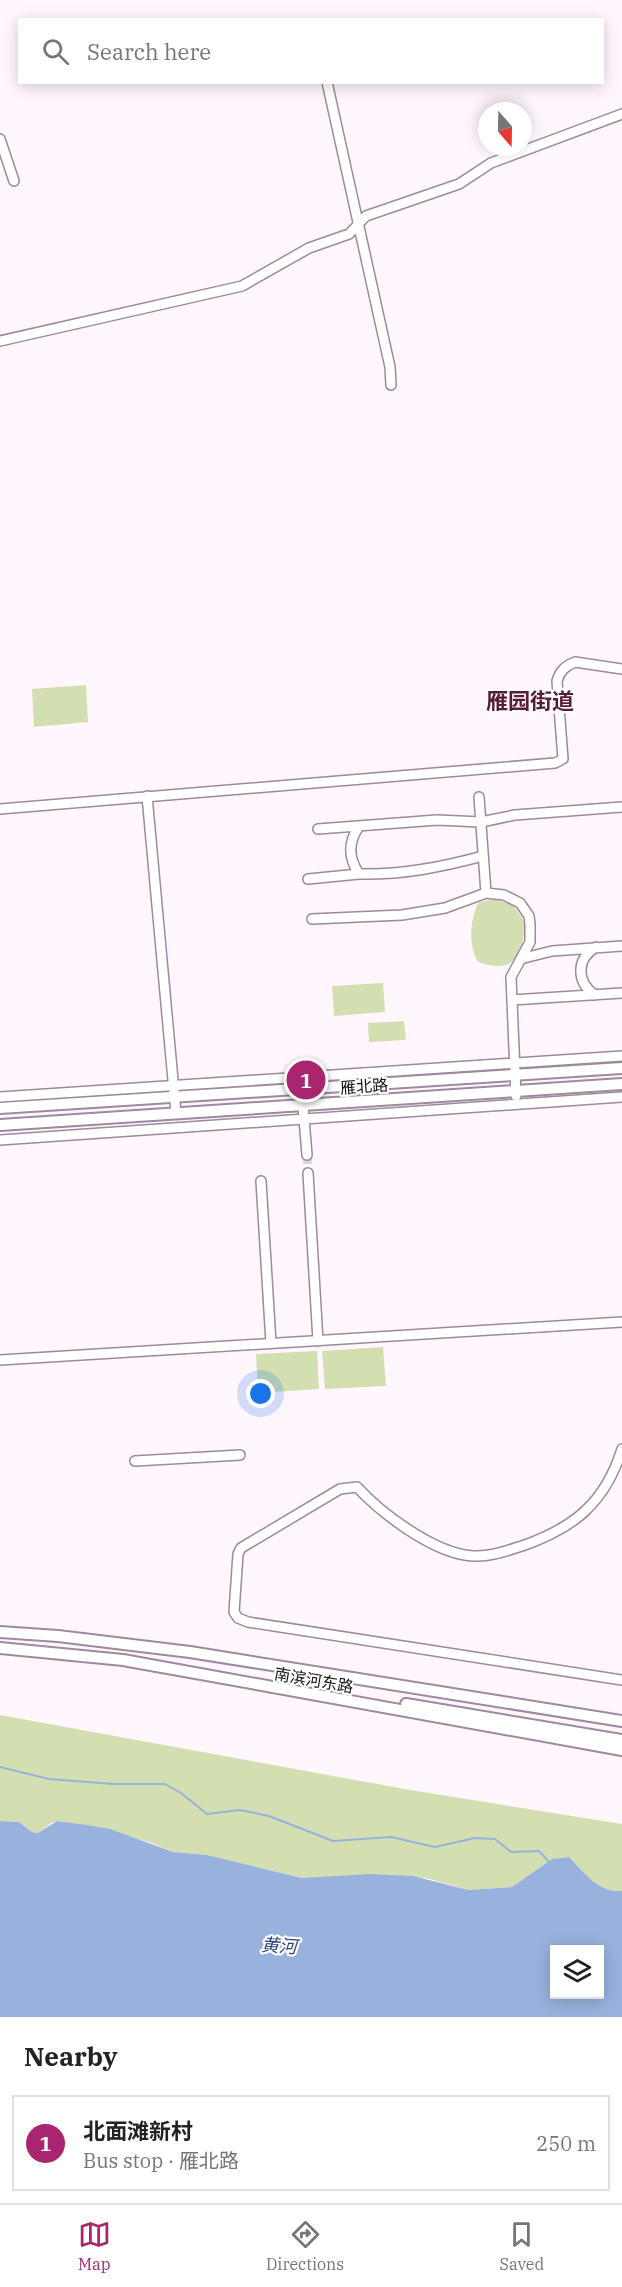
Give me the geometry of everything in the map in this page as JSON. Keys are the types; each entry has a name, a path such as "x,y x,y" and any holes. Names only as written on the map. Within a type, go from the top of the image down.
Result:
{"main road":[{"name":"雁北路","path":"0,1108 622,1068"},
{"name":"雁北路","path":"0,1125 622,1084"},
{"name":"南滨河东路","path":"0,1632 93,1640 233,1660 622,1721"},
{"name":"南滨河东路","path":"0,1648 123,1660 622,1750"},
{"path":"229,1680 233,1660"},
{"path":"288,1691 322,1691 622,1740"}],"street":[{"path":"327,84 390,367 391,385"},
{"path":"0,341 242,286 309,248 349,234 366,216 459,184 491,163 622,114"},
{"path":"0,139 14,181"},
{"path":"0,809 555,763 563,759 557,681 559,674 575,662 622,669"},
{"path":"147,796 176,1113"},
{"path":"479,797 486,893"},
{"path":"318,829 437,820 481,822 515,815 622,807"},
{"path":"359,826 353,835 350,855 359,874"},
{"path":"308,879 359,874 391,875 447,866 483,856"},
{"path":"312,919 402,915 445,908 486,893 504,895 525,909 529,916 530,942 524,958 513,971 512,1000 517,1105"},
{"path":"524,958 552,951 622,946"},
{"path":"596,947 583,958 580,975 583,983 596,995"},
{"path":"512,1000 622,993"},
{"path":"0,1097 622,1056"},
{"path":"300,1076 303,1088 307,1155"},
{"path":"0,1140 304,1117 622,1097"},
{"path":"308,1173 318,1341"},
{"path":"261,1181 271,1343"},
{"path":"0,1360 622,1322"},
{"path":"622,1449 609,1484 570,1525 543,1538 501,1553 472,1556 441,1547 403,1525 372,1503 357,1487 340,1489 241,1548 238,1554 234,1612 238,1618 248,1622 622,1680"},
{"path":"135,1461 240,1455"}],"green space":[{"path":"86,685 88,722 34,727 32,689"},
{"path":"492,899 512,904 524,921 520,952 509,964 501,966 478,962 471,941 473,917 478,903"},
{"path":"383,983 385,1012 334,1016 332,986"},
{"path":"404,1021 406,1040 369,1042 368,1023"},
{"path":"383,1347 386,1386 325,1389 322,1351"},
{"path":"317,1351 319,1389 258,1393 256,1354"},
{"path":"0,1715 410,1790 622,1824 622,1891 613,1891 599,1885 569,1857 552,1859 512,1887 468,1890 426,1878 302,1878 207,1855 173,1852 149,1842 61,1821 53,1822 38,1833 32,1832 19,1822 0,1821"}],"water":[{"name":"黄河","path":"0,1821 19,1822 32,1832 38,1833 57,1821 110,1829 173,1852 207,1855 302,1878 370,1874 413,1876 468,1890 512,1887 552,1859 569,1857 599,1885 613,1891 622,1891 622,2017 0,2017"}],"waterway":[{"path":"0,1767 49,1779 113,1784 165,1784 181,1793 207,1814 240,1810 269,1816 333,1841 391,1837 435,1847 475,1838 495,1839 511,1852 539,1851 550,1863"}],"tunnel":[{"path":"307,1155 308,1173"}],"place":[{"name":"北面滩新村","path":"306,1080"}],"district":[{"name":"雁园街道","path":"530,701"}]}
